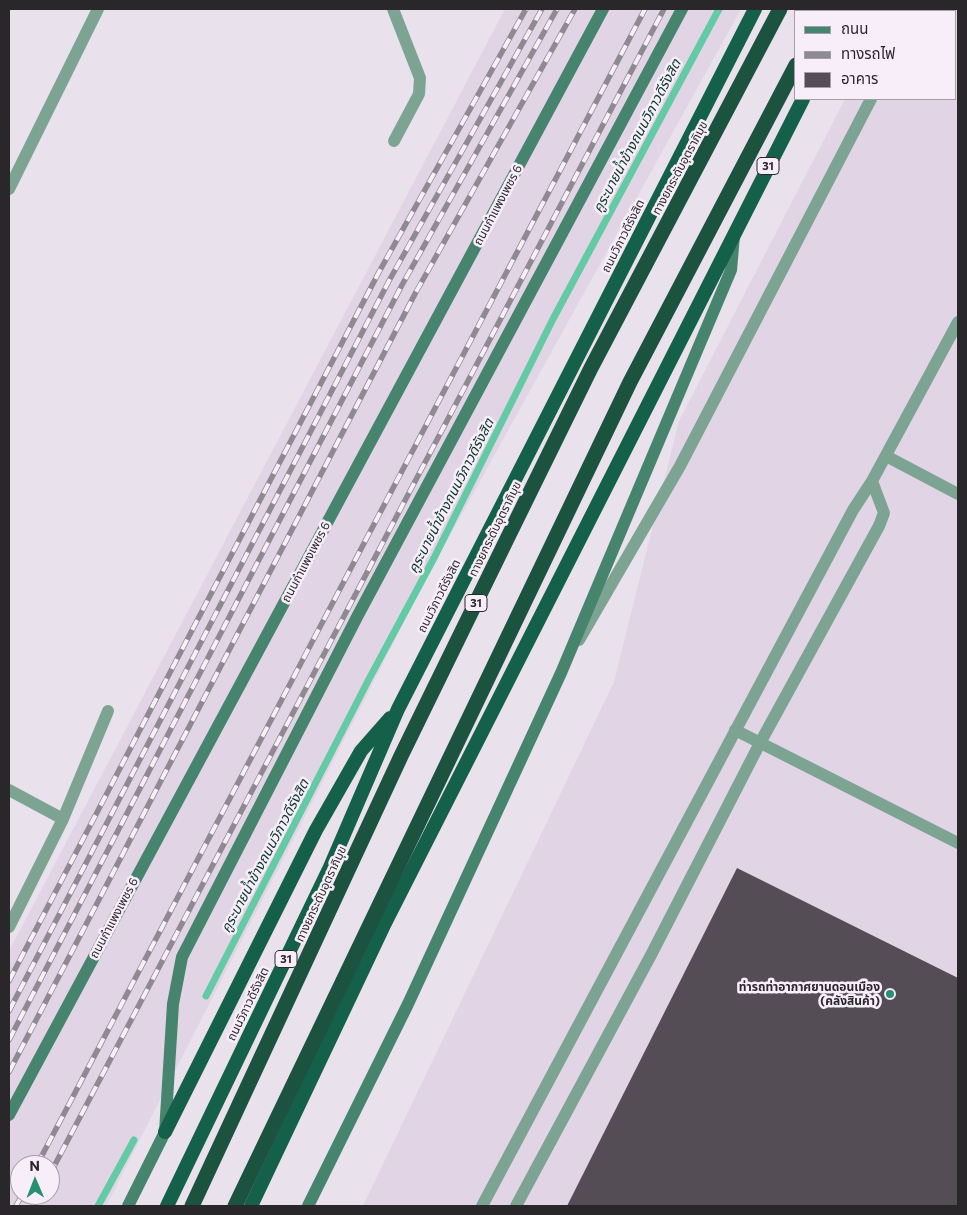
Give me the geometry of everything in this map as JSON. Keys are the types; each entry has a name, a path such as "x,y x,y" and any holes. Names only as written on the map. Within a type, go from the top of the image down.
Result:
{"highway":[{"name":"ถนนวิภาวดีรังสิต","path":"167,1206 330,867 398,709 755,9"},
{"name":"ทางยกระดับอุตราภิมุข","path":"192,1206 401,756 511,530 591,368 780,9"},
{"name":"31","path":"235,1206 630,382 794,69"},
{"name":"31","path":"251,1206 389,914 802,100"},
{"name":"31","path":"165,1132 316,830 361,751 398,709"}],"main road":[{"name":"ถนนกำแพงเพชร 6","path":"9,1115 603,9"},
{"path":"165,1132 173,1004 182,957 357,617 682,9"},
{"name":"31","path":"308,1206 408,1004 561,673 731,270 734,234"},
{"name":"31","path":"128,1206 165,1132"}],"lane":[{"path":"9,189 98,9"},
{"path":"393,9 420,78 419,94 394,140"},
{"path":"561,673 680,466 870,100"},
{"path":"482,1206 849,518 886,456 958,322"},
{"path":"886,456 958,494"},
{"path":"516,1206 651,955 760,743 879,526 884,513 872,481"},
{"path":"9,927 63,820 108,711"},
{"path":"735,730 958,844"},
{"path":"9,790 63,820"}],"shaded area":[{"path":"505,9 741,9 427,577 106,1206 9,1206 9,951"},
{"path":"958,9 958,1206 363,1206 614,682 679,421 844,100 957,100 957,10 891,10"}],"building":[{"path":"737,868 958,978 958,1206 567,1206"}],"waterway":[{"name":"คูระบายน้ำข้างถนนวิภาวดีรังสิต","path":"206,996 369,679 434,558 553,319 719,9"},
{"name":"คูระบายน้ำข้างถนนวิภาวดีรังสิต","path":"98,1206 134,1140"}],"railway":[{"path":"9,981 379,272 526,9"},
{"path":"9,1011 390,279 542,9"},
{"path":"9,1040 402,285 557,9"},
{"path":"9,1072 416,292 575,9"},
{"path":"42,1155 645,9"},
{"path":"60,1155 664,9"}],"place":[{"name":"ท่ารถท่าอากาศยานดอนเมือง (คลังสินค้า)","path":"890,994"}]}
